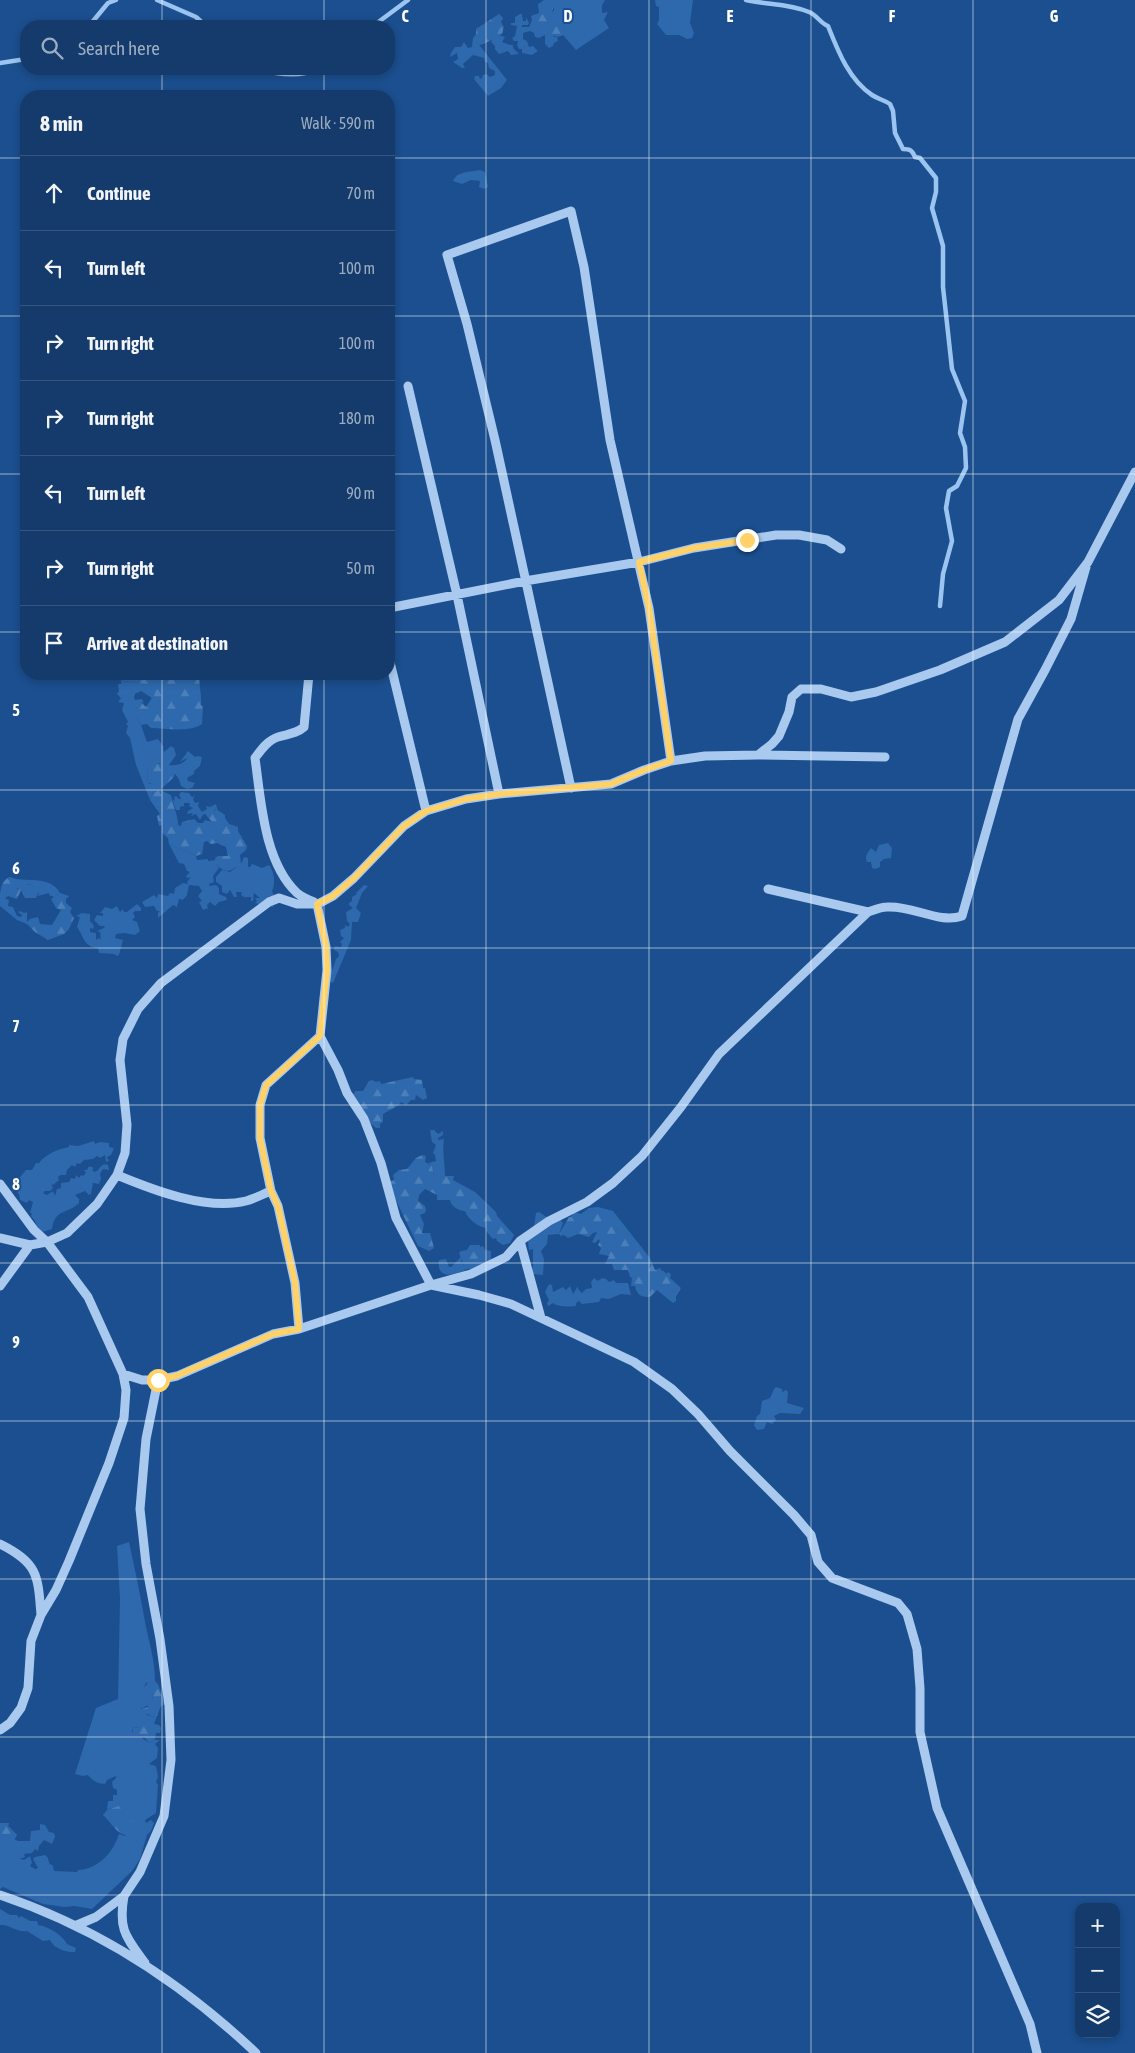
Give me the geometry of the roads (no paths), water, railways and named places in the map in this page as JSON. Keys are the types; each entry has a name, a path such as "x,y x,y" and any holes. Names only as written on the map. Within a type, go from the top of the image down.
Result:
{"street":[{"path":"570,788 468,324 447,255 570,211 584,267 610,440 649,608 671,761"},
{"path":"408,386 457,595 499,794"},
{"path":"758,754 772,744 779,736 789,712 792,698 801,690 821,689 851,697 895,686 1005,642 1060,600 1088,562 1135,472"},
{"path":"395,607 526,581 639,562 694,548 776,535 799,535 826,540 841,549"},
{"path":"123,1374 142,1380 158,1380 176,1376 273,1334 299,1329 431,1285 471,1274 506,1257 520,1241 550,1221 587,1202 613,1183 642,1156 681,1107 719,1054 868,912 887,906 906,908 954,919 962,916 1018,719 1072,619 1088,562"},
{"path":"308,680 304,727 299,732 276,738 262,748 255,758 264,818 272,851 286,880 299,894 317,904 326,946 327,970 320,1036 338,1070 346,1093 364,1119 381,1163 396,1218 431,1285"},
{"path":"394,680 426,811"},
{"path":"0,1238 30,1245 47,1242 67,1233 97,1204 117,1175 125,1153 127,1125 120,1060 123,1039 138,1008 161,983 269,902 279,898 297,904 317,904 333,896 354,878 404,826 426,811 466,799 499,794 611,784 671,761 705,756 758,754 885,757"},
{"path":"768,889 868,912"},
{"path":"299,1329 295,1283 278,1206 271,1191 260,1138 260,1105 266,1085 320,1036"},
{"path":"117,1175 161,1193 220,1203 245,1201 271,1191"},
{"path":"0,1730 10,1723 21,1708 28,1688 31,1641 69,1561 109,1463 124,1418 126,1390 123,1374 88,1297 47,1242 34,1230 1,1186"},
{"path":"520,1241 541,1318"},
{"path":"0,1286 30,1245"},
{"path":"431,1285 511,1304 634,1362 672,1389 800,1522 811,1535 818,1562 824,1571 832,1578 898,1603 907,1614 917,1649 920,1688 920,1732 936,1808 1027,2015 1037,2053"},
{"path":"77,1925 96,1917 124,1896 140,1872 164,1816 170,1760 169,1706 160,1639 146,1564 140,1509 146,1439 158,1380"},
{"path":"0,1544 26,1560 36,1572 42,1615"},
{"path":"0,1895 77,1925 114,1945 149,1968 234,2032 256,2053"},
{"path":"124,1896 121,1917 124,1933 149,1968"}],"waterway":[{"path":"94,20 108,3 116,0"},
{"path":"157,0 199,20"},
{"path":"381,20 408,0"},
{"path":"746,0 801,9 812,13 828,26 845,64 857,81 872,95 890,104 893,111 895,133 903,149 911,150 915,157 920,158 936,178 936,192 932,208 943,246 943,287 952,369 965,401 960,433 965,447 966,468 957,486 949,491 946,508 952,541 943,574 940,606"},
{"path":"0,63 20,60"}]}
